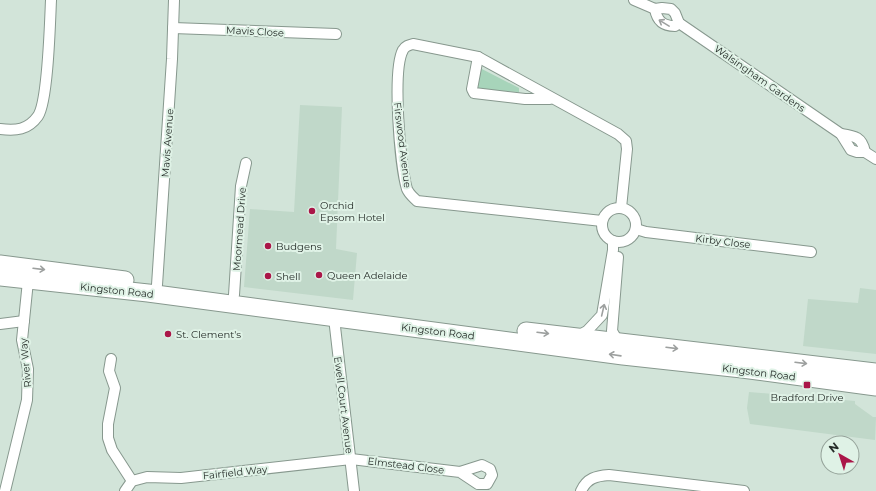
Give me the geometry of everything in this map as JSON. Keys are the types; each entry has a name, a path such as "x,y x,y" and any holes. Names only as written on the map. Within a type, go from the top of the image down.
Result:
{"highway":[{"name":"Kingston Road","path":"0,264 234,295 876,372"},
{"name":"Kingston Road","path":"0,277 148,293 876,387"}],"street":[{"path":"0,130 21,130 32,123 40,112 49,48 52,0"},
{"name":"Mavis Avenue","path":"157,285 174,0"},
{"name":"Walsingham Gardens","path":"634,0 654,9 671,9 675,13 679,22 841,134 858,138 864,143 865,152 876,159"},
{"name":"Walsingham Gardens","path":"654,9 659,21 664,24 675,26 679,22"},
{"name":"Mavis Close","path":"173,28 336,34"},
{"name":"Firswood Avenue","path":"602,221 417,201 407,189 397,104 399,70 403,49 413,44 478,57 618,134 626,141 627,149 621,208"},
{"name":"Firswood Avenue","path":"478,57 472,88 474,93 525,99 552,99"},
{"name":"Moormead Drive","path":"234,295 241,186 246,163"},
{"path":"618,341 612,331 619,251 625,241 630,238 636,229 636,223 631,213 621,208 607,212 602,221 605,235 613,240 625,241"},
{"name":"Kirby Close","path":"636,229 646,232 811,252"},
{"path":"576,337 587,331 602,315 613,250 613,240"},
{"name":"River Way","path":"5,491 27,400 29,385 22,340 28,281"},
{"name":"Ewell Court Avenue","path":"334,318 354,491"},
{"path":"0,324 24,321"},
{"path":"111,359 109,371 115,388 108,424 108,438 112,450 132,481 125,491"},
{"name":"Elmstead Close","path":"351,459 460,472"},
{"name":"Fairfield Way","path":"132,481 147,477 181,478 351,459"},
{"path":"582,491 584,485 594,477 609,475 744,491"}],"shaded area":[{"path":"300,105 342,107 336,249 357,253 353,300 244,287 250,209 294,212"},
{"path":"860,288 876,290 876,354 803,346 808,299 858,303"},
{"path":"749,392 855,401 855,404 873,417 876,417 875,440 860,438 860,435 836,435 750,424 747,408"}],"green space":[{"path":"480,68 519,88 519,92 476,90"}],"place":[{"name":"Orchid Epsom Hotel","path":"312,211"},
{"name":"Budgens","path":"268,246"},
{"name":"Queen Adelaide","path":"319,275"},
{"name":"Shell","path":"268,276"},
{"name":"St. Clement's","path":"168,334"},
{"name":"Bradford Drive","path":"807,385"}]}
